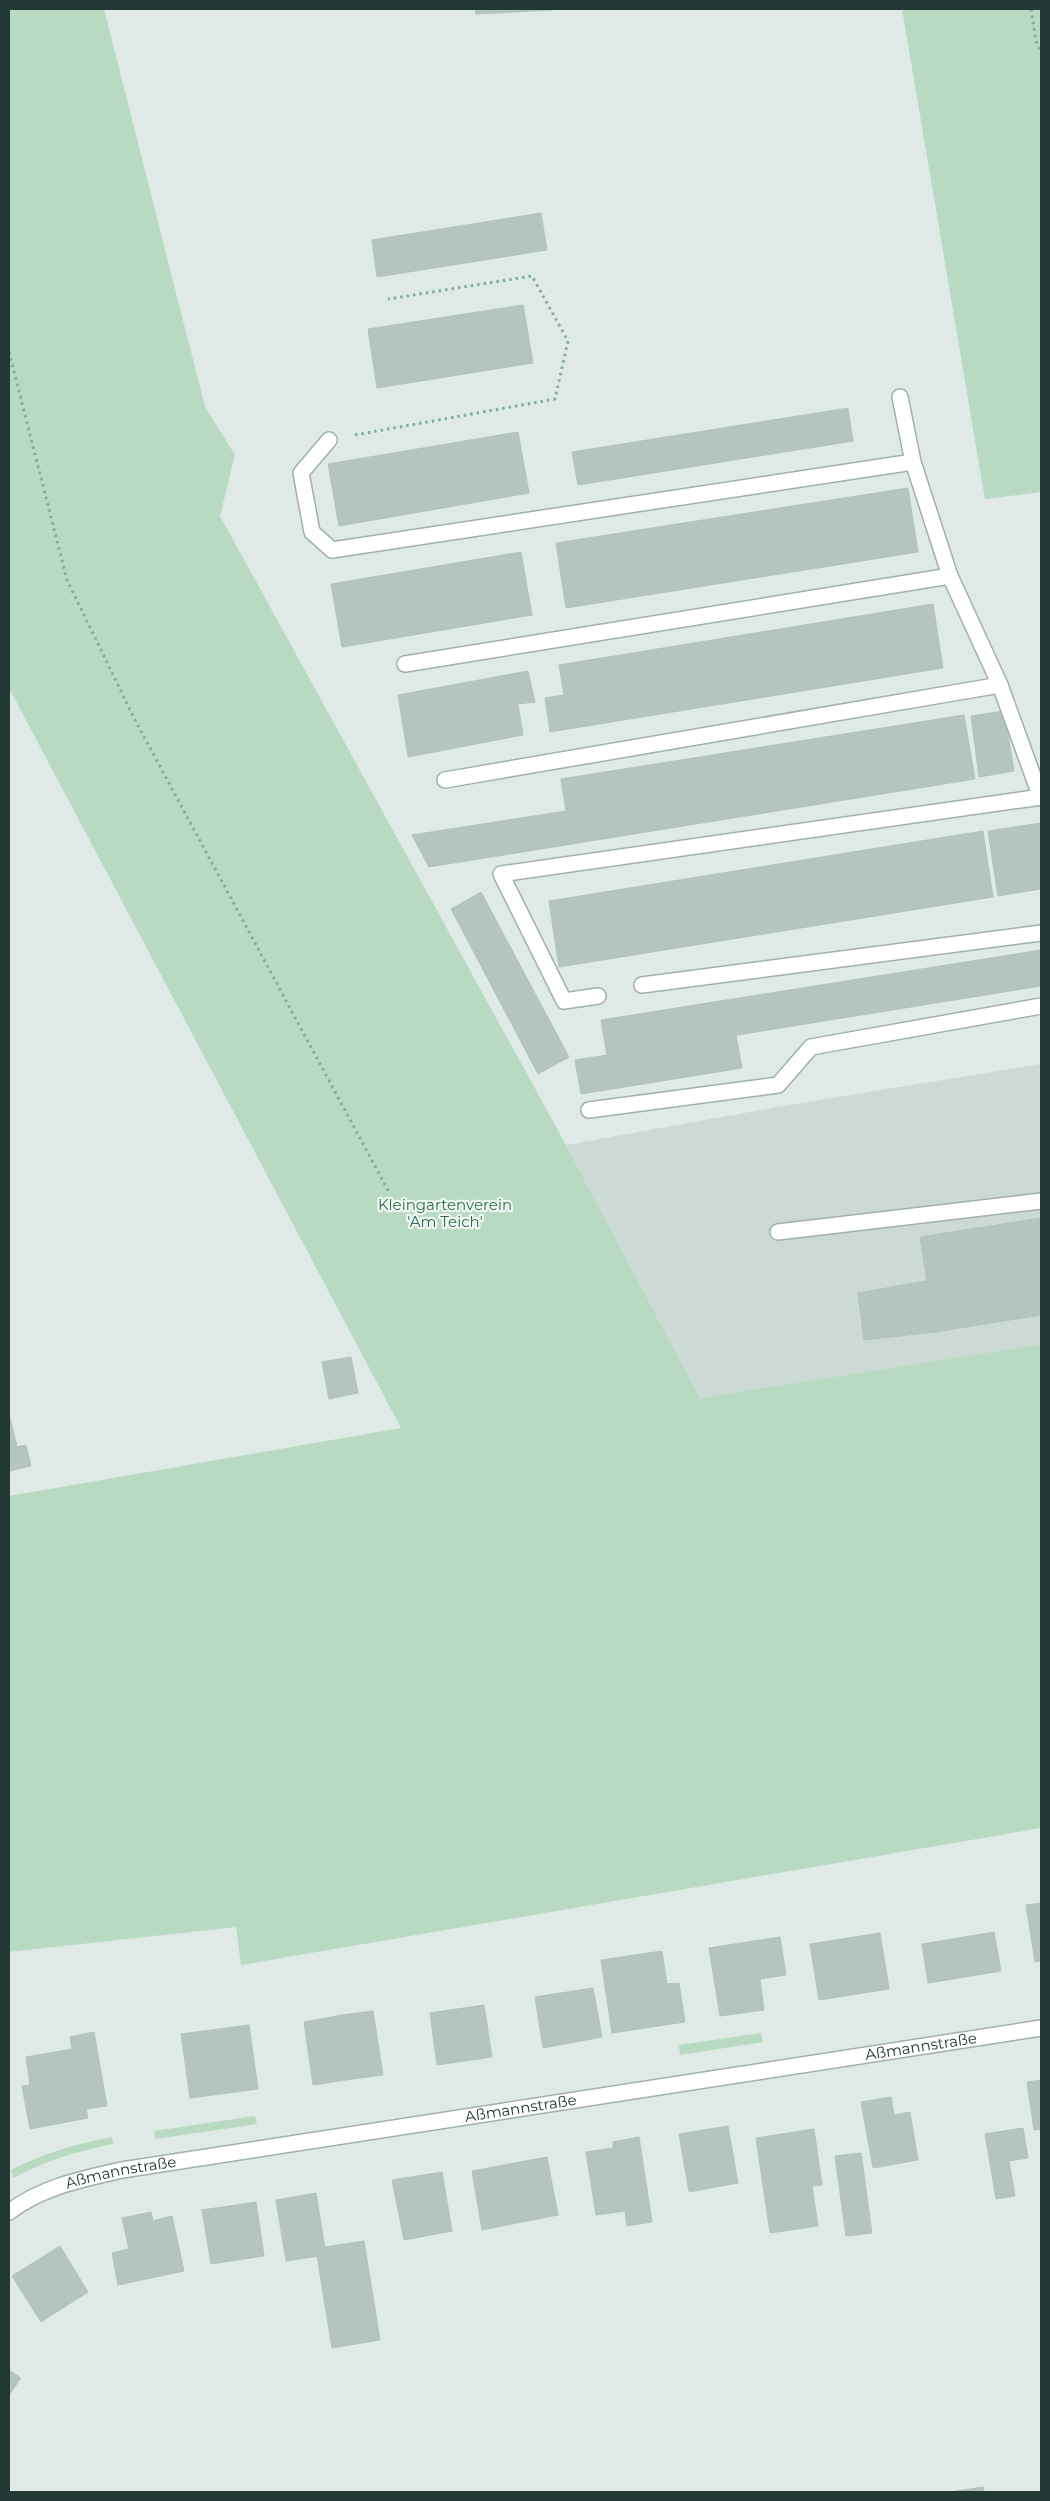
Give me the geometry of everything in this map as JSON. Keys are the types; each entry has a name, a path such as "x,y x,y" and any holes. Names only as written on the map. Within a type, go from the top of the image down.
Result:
{"street":[{"path":"598,996 564,1001 502,874 1041,798 1000,685 950,576 913,462 900,397"},
{"path":"329,440 301,473 312,532 332,550 913,462"},
{"path":"405,664 950,576"},
{"path":"445,780 1000,685"},
{"path":"642,985 1041,933"},
{"path":"589,1110 778,1086 811,1047 1041,1006"},
{"path":"778,1232 1041,1201"},
{"name":"Aßmannstraße","path":"9,2212 32,2197 65,2183 122,2170 1041,2028"}],"path":[{"path":"1031,9 1036,41 1041,52"},
{"path":"329,440 555,399 568,341 532,276 388,299"},
{"path":"9,352 67,580 134,720 390,1194"}],"shaded area":[{"path":"1041,1064 1041,1344 700,1398 566,1145 783,1106"}],"green space":[{"name":"Kleingartenverein 'Am Teich'","path":"9,9 104,9 205,407 235,455 220,516 566,1145 700,1398 1041,1344 1041,1828 241,1965 236,1927 9,1952 9,1496 401,1428 9,688"},
{"path":"902,9 1041,9 1041,492 985,499"},
{"path":"761,2033 763,2042 680,2055 679,2045"},
{"path":"255,2116 257,2124 155,2139 154,2131"},
{"path":"112,2137 113,2144 62,2157 37,2166 13,2178 11,2170 48,2154"}],"building":[{"path":"475,9 552,9 552,10 476,14"},
{"path":"541,213 547,250 377,277 372,240"},
{"path":"523,305 533,363 377,388 368,329"},
{"path":"848,408 853,441 578,485 572,452"},
{"path":"518,432 529,493 339,526 328,464"},
{"path":"908,488 918,552 566,608 556,543"},
{"path":"521,552 532,615 342,647 331,584"},
{"path":"933,604 943,668 550,732 545,698 564,695 559,665"},
{"path":"528,671 535,702 518,704 523,735 408,757 398,695"},
{"path":"1004,711 1014,771 979,777 971,716"},
{"path":"964,715 975,779 429,867 412,835 566,811 561,779"},
{"path":"1041,823 1041,889 998,896 988,831"},
{"path":"983,831 993,897 559,967 549,901"},
{"path":"481,892 569,1057 538,1074 451,909"},
{"path":"1041,950 1041,986 607,1056 601,1020"},
{"path":"736,1035 742,1068 581,1094 575,1060"},
{"path":"1041,1218 1041,1315 935,1332 920,1237"},
{"path":"926,1281 935,1332 864,1340 858,1293"},
{"path":"351,1357 358,1393 329,1399 322,1362"},
{"path":"9,1414 17,1447 26,1445 31,1466 9,1471"},
{"path":"1041,1903 1041,1961 1035,1962 1026,1905"},
{"path":"994,1932 1001,1971 928,1983 922,1944"},
{"path":"880,1933 889,1989 819,2000 810,1944"},
{"path":"780,1937 786,1975 760,1979 764,2010 720,2016 709,1948"},
{"path":"662,1951 667,1984 679,1983 685,2022 612,2033 601,1960"},
{"path":"593,1988 602,2037 543,2048 535,1997"},
{"path":"484,2005 492,2057 437,2065 430,2013"},
{"path":"373,2011 383,2075 352,2079 342,2015"},
{"path":"342,2015 352,2079 313,2085 304,2022"},
{"path":"249,2025 258,2089 190,2098 181,2034"},
{"path":"94,2032 107,2106 86,2109 88,2118 30,2129 22,2086 30,2085 26,2057 72,2049 70,2037"},
{"path":"1041,2080 1041,2129 1034,2130 1027,2082"},
{"path":"891,2097 894,2115 910,2112 918,2160 873,2168 861,2102"},
{"path":"728,2126 738,2183 689,2192 679,2134"},
{"path":"1023,2128 1028,2158 1009,2161 1015,2196 996,2199 985,2134"},
{"path":"814,2129 822,2185 812,2186 818,2226 770,2233 756,2138"},
{"path":"639,2137 652,2222 627,2226 625,2211 596,2215 586,2152 613,2148 613,2142"},
{"path":"861,2153 872,2233 846,2236 835,2156"},
{"path":"547,2157 558,2215 482,2230 472,2171"},
{"path":"442,2172 452,2231 404,2240 392,2180"},
{"path":"316,2193 326,2255 286,2261 276,2200"},
{"path":"256,2202 264,2256 211,2264 202,2210"},
{"path":"151,2212 153,2221 172,2216 184,2271 118,2285 112,2253 129,2249 122,2218"},
{"path":"364,2241 380,2340 332,2348 317,2256 326,2255 325,2247"},
{"path":"60,2246 88,2292 41,2322 12,2276"},
{"path":"9,2370 21,2378 9,2395"},
{"path":"983,2487 984,2492 950,2492"}]}
